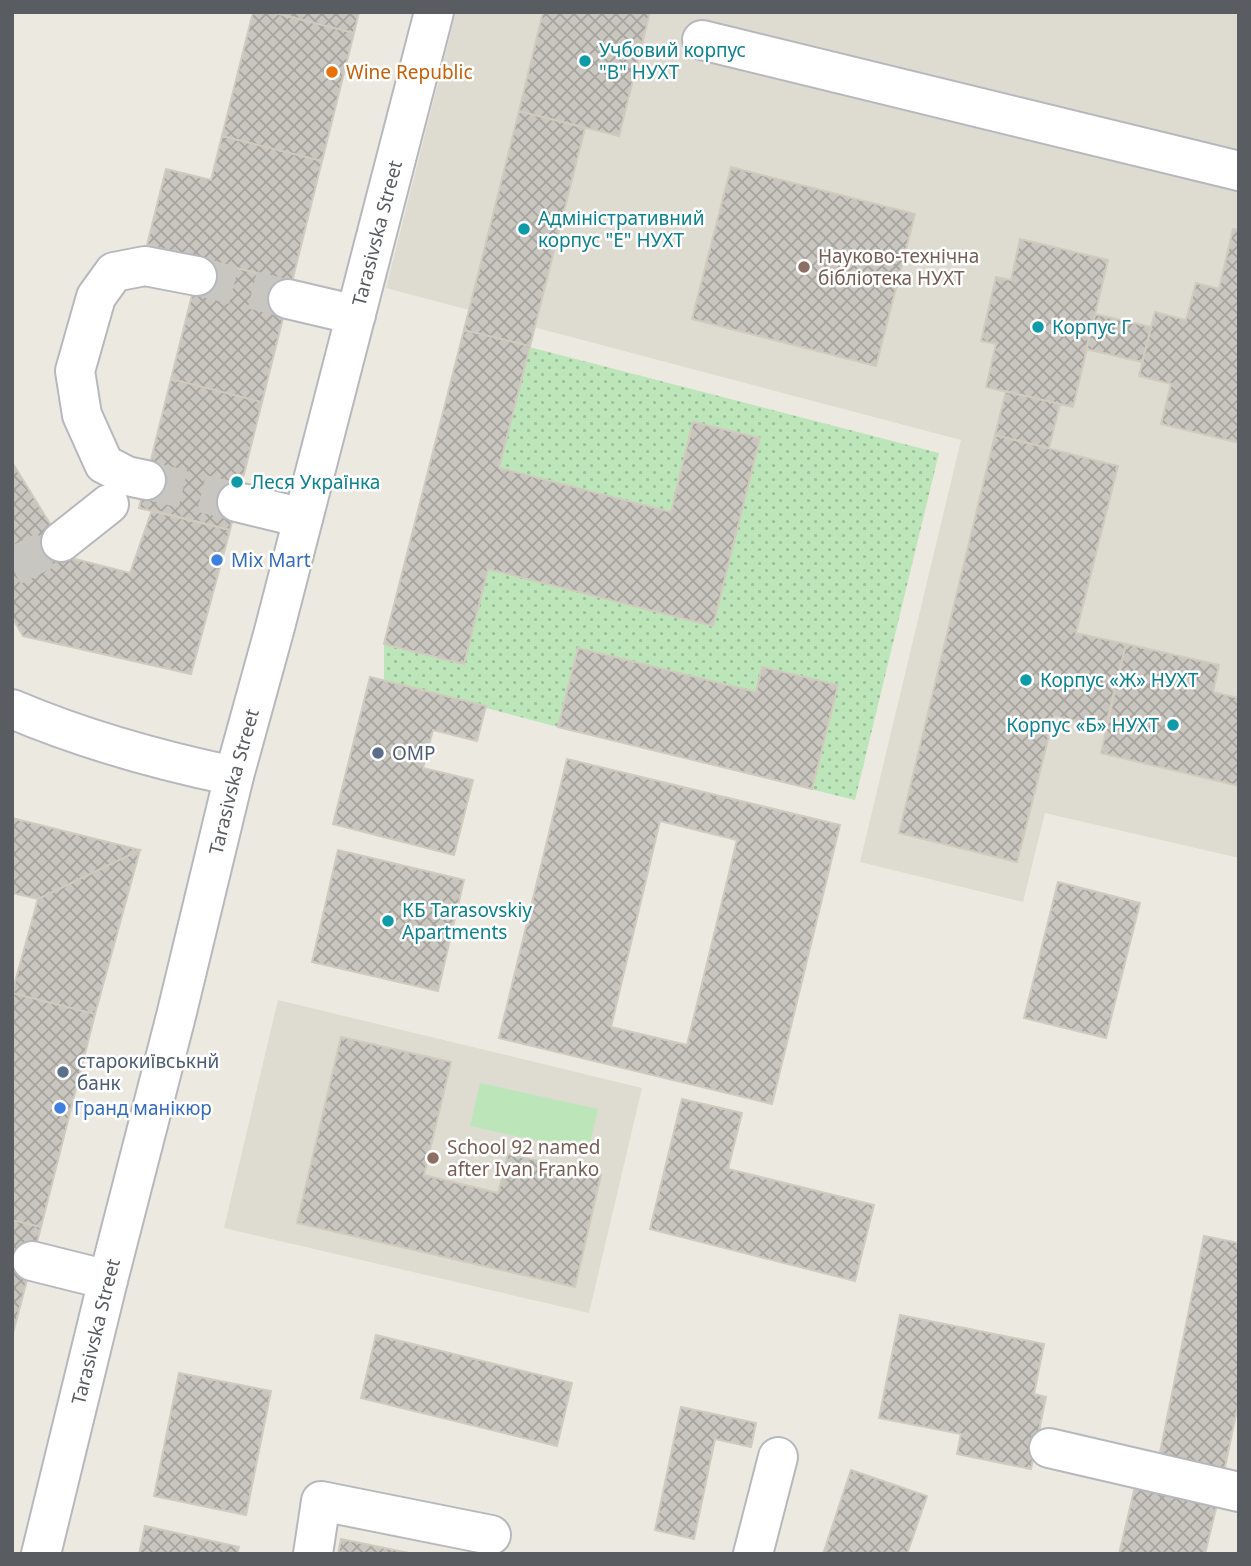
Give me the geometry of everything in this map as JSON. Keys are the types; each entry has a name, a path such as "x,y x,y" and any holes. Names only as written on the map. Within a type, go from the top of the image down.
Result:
{"street":[{"name":"Tarasivska Street","path":"41,1554 234,776 434,12"},
{"path":"702,40 1239,170"},
{"path":"146,480 127,476 104,464 82,415 75,371 96,297 114,272 145,266 197,276"},
{"path":"288,299 356,315"},
{"path":"237,502 303,518"},
{"path":"61,542 109,504"},
{"path":"12,709 135,754 234,776"},
{"path":"33,1261 108,1280"},
{"path":"1049,1448 1239,1492"},
{"path":"753,1554 778,1457"},
{"path":"313,1554 321,1502 491,1535"}],"shaded area":[{"path":"456,12 1239,12 1239,858 1045,813 1023,902 860,862 961,440 386,288"},
{"name":"School 92 named after Ivan Franko","path":"278,1000 642,1088 589,1313 224,1228"}],"green space":[{"path":"464,330 939,453 855,800 384,681 384,644"},
{"path":"480,1083 598,1109 588,1152 470,1126"}],"building":[{"path":"253,12 271,12 354,33 322,161 222,136"},
{"path":"271,12 359,12 354,33"},
{"name":"Учбовий корпус \"В\" НУХТ","path":"543,12 650,12 619,136 519,111"},
{"name":"Адміністративний корпус \"Е\" НУХТ","path":"519,111 585,128 530,346 464,330"},
{"path":"222,136 322,161 292,282 147,245 166,169 211,180"},
{"name":"Науково-технічна бібліотека НУХТ","path":"731,167 915,214 876,366 692,319"},
{"path":"1233,229 1239,230 1239,443 1161,424 1171,384 1139,376 1155,312 1186,320 1196,283 1219,289"},
{"name":"Корпус Г","path":"1020,239 1108,260 1073,407 986,387 996,344 981,341 996,277 1011,280"},
{"path":"201,259 292,282 262,402 171,379"},
{"path":"1095,314 1151,327 1142,362 1086,349"},
{"path":"464,330 530,346 499,468 671,512 693,422 760,438 713,626 488,569 464,664 384,644"},
{"path":"171,379 262,402 230,530 139,508"},
{"path":"1006,391 1060,404 1049,448 995,435"},
{"name":"Корпус «Ж» НУХТ","path":"995,435 1118,466 1076,633 1126,644 1105,728 1054,716 1017,862 899,833"},
{"path":"12,462 71,558 130,573 152,510 230,530 191,674 23,636 12,617"},
{"name":"Корпус «Б» НУХТ","path":"1126,644 1219,665 1213,692 1239,698 1239,786 1101,753"},
{"path":"578,648 756,692 762,667 838,685 812,789 558,727"},
{"path":"370,677 486,706 477,741 433,730 423,768 473,780 454,855 333,824"},
{"path":"567,759 840,825 772,1104 499,1038","holes":["660,821 737,840 687,1045 611,1027"]},
{"path":"12,818 140,850 38,899 12,893"},
{"path":"140,850 95,1014 12,993 38,899"},
{"name":"КБ Tarasovskiy Apartments","path":"338,850 464,880 438,991 312,962"},
{"path":"1058,882 1140,903 1106,1038 1024,1018"},
{"path":"12,993 95,1014 41,1227 12,1220"},
{"path":"341,1037 451,1062 424,1175 498,1193 508,1154 601,1175 575,1287 297,1223"},
{"path":"682,1099 742,1113 728,1169 874,1205 855,1281 650,1229"},
{"path":"12,1220 41,1227 12,1337"},
{"path":"1204,1236 1239,1243 1239,1400 1219,1496 1154,1482"},
{"path":"900,1315 1044,1344 1034,1394 1046,1397 1031,1469 957,1454 961,1434 879,1418"},
{"path":"376,1335 572,1383 557,1446 361,1398"},
{"path":"179,1373 271,1391 246,1515 154,1496"},
{"path":"681,1407 756,1423 751,1447 715,1439 694,1539 655,1530"},
{"path":"851,1470 927,1496 907,1554 823,1554"},
{"path":"1137,1478 1219,1496 1205,1554 1119,1554"},
{"path":"145,1526 239,1547 237,1554 139,1554"},
{"path":"341,1539 414,1554 338,1554"}],"tunnel":[{"path":"197,276 288,299"},
{"path":"146,480 237,502"},
{"path":"12,567 61,542"}],"place":[{"name":"Учбовий корпус \"В\" НУХТ","path":"585,61"},
{"name":"Wine Republic","path":"332,72"},
{"name":"Адміністративний корпус \"Е\" НУХТ","path":"524,229"},
{"name":"Науково-технічна бібліотека НУХТ","path":"804,267"},
{"name":"Корпус Г","path":"1038,327"},
{"name":"Леся Українка","path":"237,482"},
{"name":"Mix Mart","path":"217,560"},
{"name":"Корпус «Ж» НУХТ","path":"1026,680"},
{"name":"Корпус «Б» НУХТ","path":"1173,725"},
{"name":"OMP","path":"378,753"},
{"name":"КБ Tarasovskiy Apartments","path":"388,921"},
{"name":"старокиївськнй банк","path":"63,1072"},
{"name":"Гранд манікюр","path":"60,1108"},
{"name":"School 92 named after Ivan Franko","path":"433,1158"}]}
